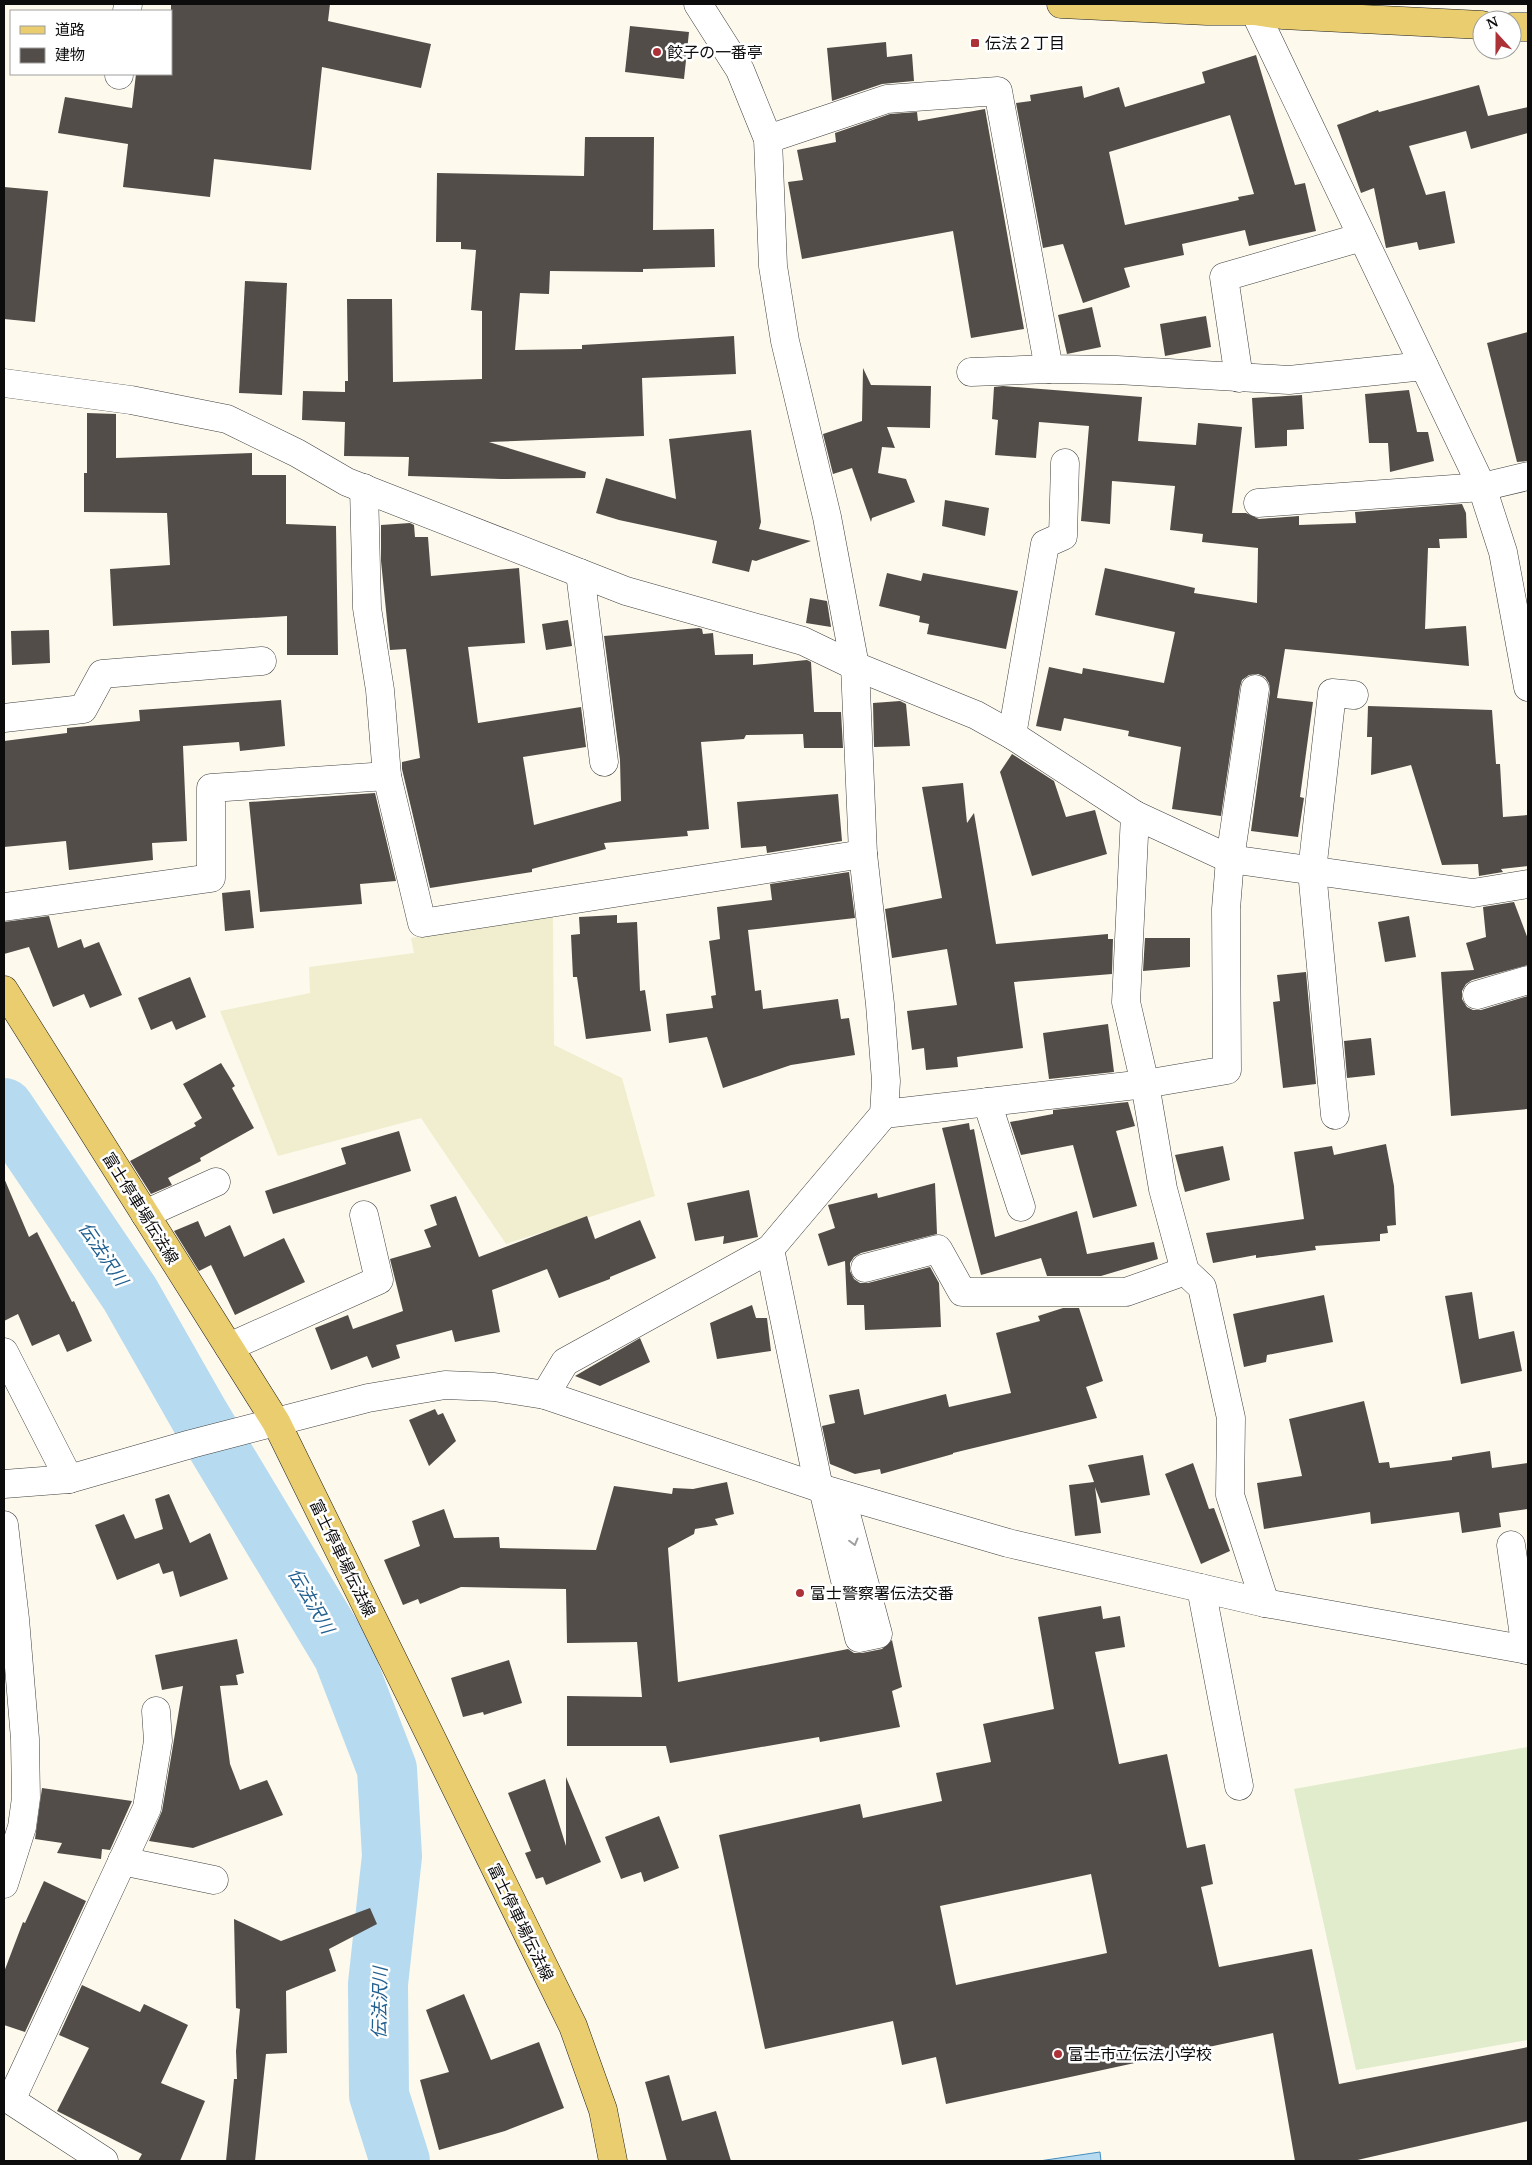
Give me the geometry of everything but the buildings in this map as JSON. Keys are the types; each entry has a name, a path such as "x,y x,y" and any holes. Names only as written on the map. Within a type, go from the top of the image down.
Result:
{"main road":[{"path":"1061,4 1206,11 1252,7 1472,24"},
{"name":"富士停車場伝法線","path":"4,990 276,1422 573,2026 604,2110 613,2161"}],"street":[{"path":"545,1395 565,1362 770,1249 884,1114 886,1082 880,1004 863,854 855,666 827,517 785,341 773,266 768,140 740,70 698,4"},
{"path":"1252,7 1482,487 1503,552 1528,687"},
{"path":"768,140 887,99 998,91 1049,369"},
{"path":"1239,378 1224,277 1362,237"},
{"path":"971,372 1049,369 1117,370 1289,380 1424,366"},
{"path":"4,383 131,400 227,419 297,453 347,482 626,591 802,641 855,666 976,715 1012,735 1135,815 1230,859 1473,893 1528,884"},
{"path":"1012,735 1045,544 1062,536 1065,463"},
{"path":"1258,502 1482,487 1528,476"},
{"path":"364,488 367,608 380,690 387,776 422,923 863,854"},
{"path":"580,573 604,762"},
{"path":"4,718 83,708 102,674 262,661"},
{"path":"884,1114 1145,1084 1227,1070 1226,909 1230,859 1256,689"},
{"path":"1335,1114 1312,871 1332,693 1354,695"},
{"path":"4,907 211,878 211,788 387,776"},
{"path":"1135,815 1126,1002 1145,1084 1163,1189 1185,1271 1202,1287 1231,1418 1230,1496 1265,1603"},
{"path":"1476,995 1528,980"},
{"path":"987,1102 1021,1207"},
{"path":"144,1214 216,1182"},
{"path":"229,1348 379,1280 364,1215"},
{"path":"770,1249 828,1491"},
{"path":"865,1268 938,1249 962,1292 1126,1292 1185,1271"},
{"path":"4,1352 69,1479"},
{"path":"4,1484 69,1479 191,1444 368,1398 445,1386 494,1388 545,1395 828,1491 1008,1543 1265,1603 1527,1650 1511,1546"},
{"path":"4,1525 25,1730 26,1798 22,1827 4,1884"},
{"path":"1201,1588 1240,1786"},
{"path":"104,2161 7,2098 147,1808 158,1741 156,1711"},
{"path":"122,1861 214,1880"}],"shaded area":[{"path":"553,915 554,1045 622,1078 655,1196 506,1244 421,1118 278,1156 220,1011 310,993 309,967 414,953 411,938"}],"green space":[{"path":"1528,1747 1528,2040 1356,2070 1294,1789"}],"water":[{"path":"1100,2152 1101,2161 1039,2161"}],"waterway":[{"name":"伝法沢川","path":"4,1108 130,1294 200,1417 343,1655 387,1769 392,1856 378,1984 379,2095 400,2161"}],"place":[{"name":"伝法２丁目","path":"975,43"},
{"name":"餃子の一番亭","path":"657,52"},
{"name":"富士警察署伝法交番","path":"800,1593"},
{"name":"富士市立伝法小学校","path":"1058,2054"}]}
